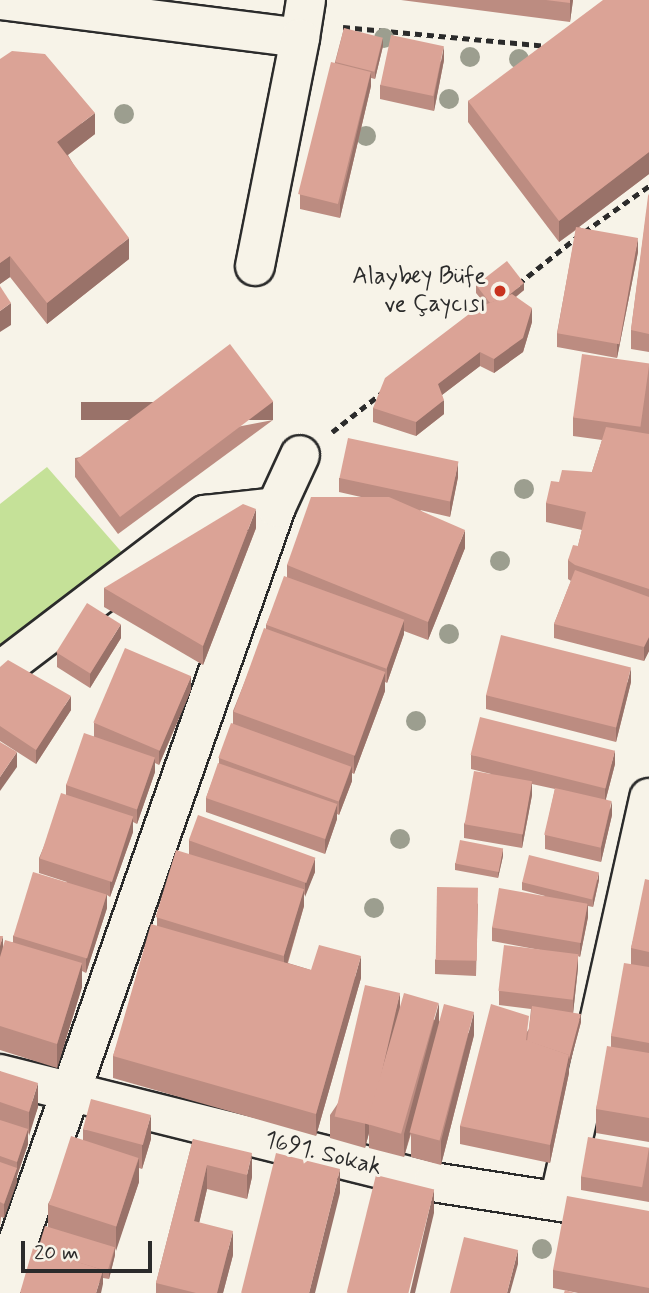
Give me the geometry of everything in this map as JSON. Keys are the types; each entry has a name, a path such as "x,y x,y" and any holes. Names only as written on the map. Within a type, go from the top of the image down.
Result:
{"street":[{"path":"0,0 300,38"},
{"path":"255,265 306,0"},
{"path":"0,1293 276,507 300,456"},
{"path":"0,671 205,515 276,507"},
{"path":"559,1201 649,798"},
{"name":"1691. Sokak","path":"0,1074 433,1182 649,1216"}],"path":[{"path":"336,26 546,46 556,40"},
{"path":"515,286 649,186"},
{"path":"300,456 386,389"}],"green space":[{"path":"47,467 126,557 0,650 0,504"}],"building":[{"path":"546,0 570,0 570,3"},
{"path":"603,0 649,0 649,152 559,221 468,101"},
{"path":"344,28 383,38 374,72 336,62"},
{"path":"391,35 444,46 433,96 380,85"},
{"path":"12,51 45,54 95,113 57,142 129,238 47,303 10,256 0,263 0,59"},
{"path":"331,62 371,72 338,204 298,194"},
{"path":"649,194 649,334 631,330"},
{"path":"576,227 638,238 619,344 557,333"},
{"name":"Alaybey Büfe ve Çaycısı","path":"507,261 524,283 508,296 490,303 476,285"},
{"path":"0,286 11,303 0,311"},
{"path":"512,294 532,308 523,338 494,359 480,352 438,384 444,400 416,422 373,408 385,378 477,308"},
{"path":"230,344 273,402 120,517 77,460"},
{"path":"582,354 649,363 640,427 573,417"},
{"path":"606,427 649,434 649,589 575,565 568,560 573,545 578,546 586,512 546,503 551,481 559,482 562,470 592,472"},
{"path":"348,438 459,461 450,502 339,478"},
{"path":"311,497 389,497 465,530 428,622 287,565"},
{"path":"243,504 256,509 203,646 104,588"},
{"path":"575,570 649,597 649,637 644,647 554,624"},
{"path":"284,576 404,620 386,669 266,625"},
{"path":"87,603 121,624 90,673 56,652"},
{"path":"264,628 385,672 355,756 234,712"},
{"path":"501,635 631,667 616,728 486,695"},
{"path":"125,648 191,676 160,751 93,723"},
{"path":"8,660 71,696 36,750 0,726 0,667"},
{"path":"480,717 615,751 605,788 471,755"},
{"path":"231,723 351,767 339,802 218,758"},
{"path":"84,733 155,757 137,809 66,785"},
{"path":"0,742 17,752 0,777"},
{"path":"218,763 337,804 325,839 206,798"},
{"path":"474,771 532,781 523,834 465,824"},
{"path":"555,788 612,801 601,848 544,835"},
{"path":"61,793 133,816 112,882 40,859"},
{"path":"198,815 315,858 306,883 189,840"},
{"path":"460,840 503,848 499,872 455,864"},
{"path":"176,850 304,889 284,956 156,917"},
{"path":"529,855 599,872 592,900 522,882"},
{"path":"33,872 107,895 87,959 13,936"},
{"path":"645,879 649,880 649,952 631,948"},
{"path":"437,887 478,888 477,961 436,960"},
{"path":"499,888 588,904 581,943 492,927"},
{"path":"151,924 311,970 319,945 361,956 316,1114 113,1056"},
{"path":"5,940 82,963 57,1044 0,1026 0,957"},
{"path":"504,945 578,954 573,1000 498,991"},
{"path":"624,963 649,967 649,1043 611,1036"},
{"path":"365,985 400,993 370,1125 335,1117"},
{"path":"404,993 439,1003 401,1134 367,1124"},
{"path":"444,1004 474,1012 440,1140 410,1132"},
{"path":"491,1004 529,1016 526,1040 569,1055 550,1145 460,1126"},
{"path":"532,1006 581,1014 569,1059 569,1055 527,1041"},
{"path":"607,1046 649,1053 649,1118 596,1109"},
{"path":"0,1071 38,1083 29,1112 0,1102"},
{"path":"91,1099 151,1115 143,1145 83,1129"},
{"path":"0,1120 28,1129 17,1162 0,1156"},
{"path":"71,1136 139,1158 116,1226 49,1204"},
{"path":"588,1137 649,1148 642,1187 581,1176"},
{"path":"193,1139 252,1153 247,1175 207,1165 194,1221 233,1231 217,1293 196,1293 156,1283"},
{"path":"276,1153 340,1169 309,1293 241,1293"},
{"path":"0,1162 17,1168 4,1204 0,1202"},
{"path":"376,1175 434,1190 408,1293 347,1292"},
{"path":"567,1196 649,1211 649,1288 553,1270"},
{"path":"45,1226 115,1247 108,1271 38,1250"},
{"path":"464,1237 518,1250 507,1293 450,1293"},
{"path":"33,1248 103,1270 96,1293 20,1293"}],"place":[{"name":"Alaybey Büfe ve Çaycısı","path":"500,291"}]}
